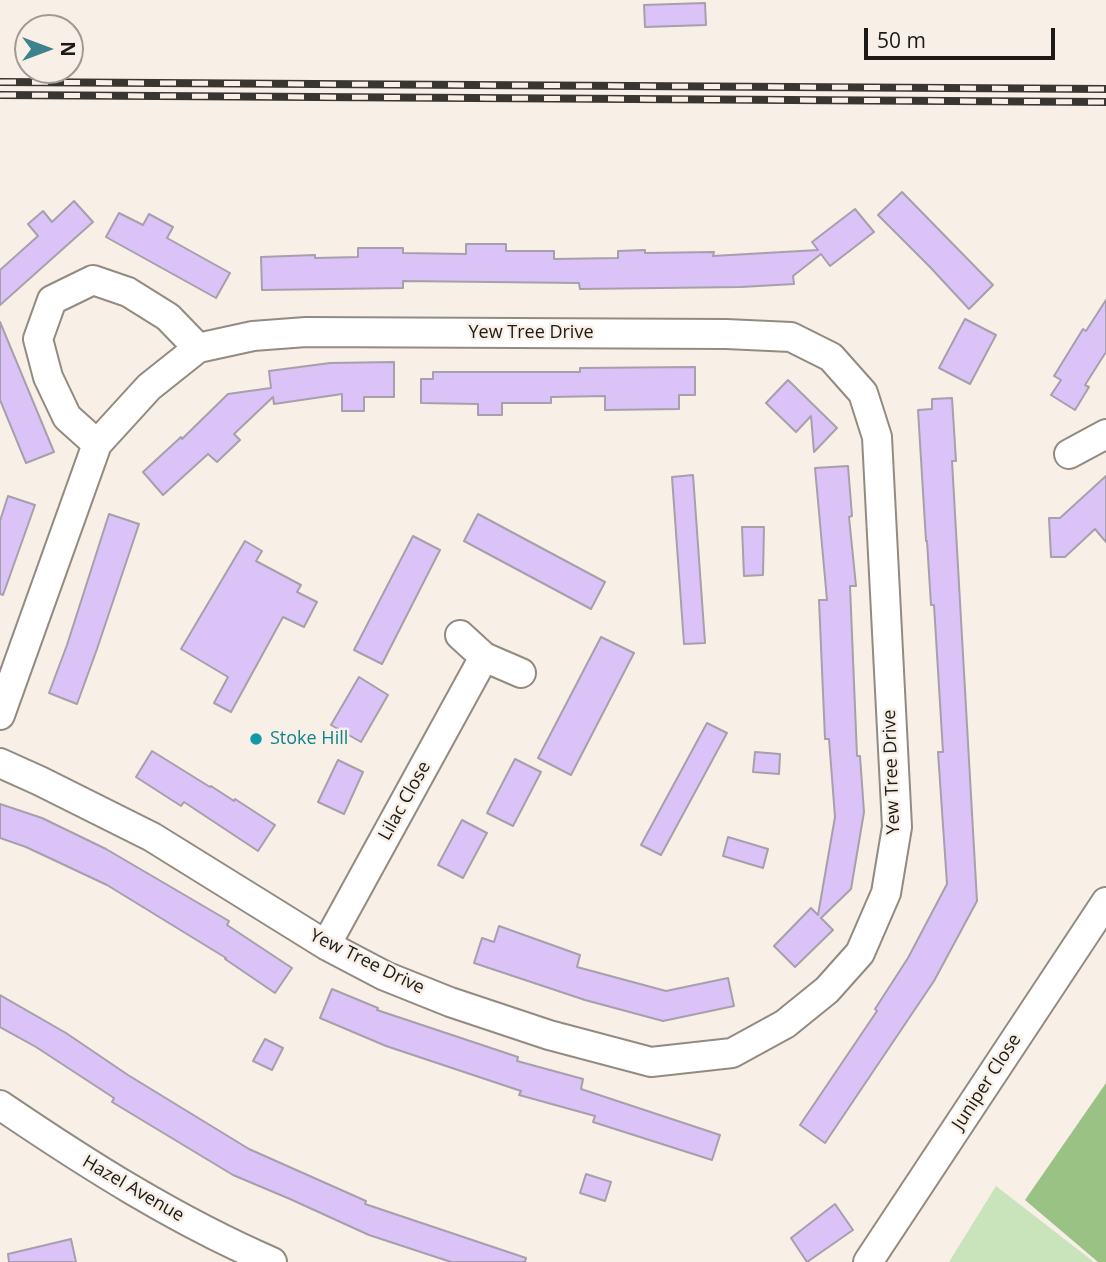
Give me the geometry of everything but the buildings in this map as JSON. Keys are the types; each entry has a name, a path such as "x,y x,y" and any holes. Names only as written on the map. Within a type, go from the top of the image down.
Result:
{"street":[{"path":"97,444 67,417 48,377 38,339 52,300 93,280 128,292 168,317 198,348"},
{"name":"Yew Tree Drive","path":"0,715 97,444 149,387 198,348 253,336 306,332 726,334 791,337 831,357 863,393 877,437 897,827 886,894 860,953 827,990 785,1024 732,1053 651,1062 549,1035 450,1002 385,976 326,945 152,836 0,763"},
{"path":"1069,454 1106,434"},
{"path":"460,635 484,657 521,673"},
{"name":"Lilac Close","path":"326,945 484,657"},
{"name":"Juniper Close","path":"868,1262 1106,902"},
{"name":"Hazel Avenue","path":"0,1105 86,1163 168,1211 272,1262"}],"green space":[{"path":"1106,1083 1106,1262 1098,1262 1025,1200"},
{"path":"996,1186 1094,1262 949,1262"}],"railway":[{"path":"0,82 1106,89"},
{"path":"0,95 1106,102"}],"place":[{"name":"Stoke Hill","path":"256,739"}]}
